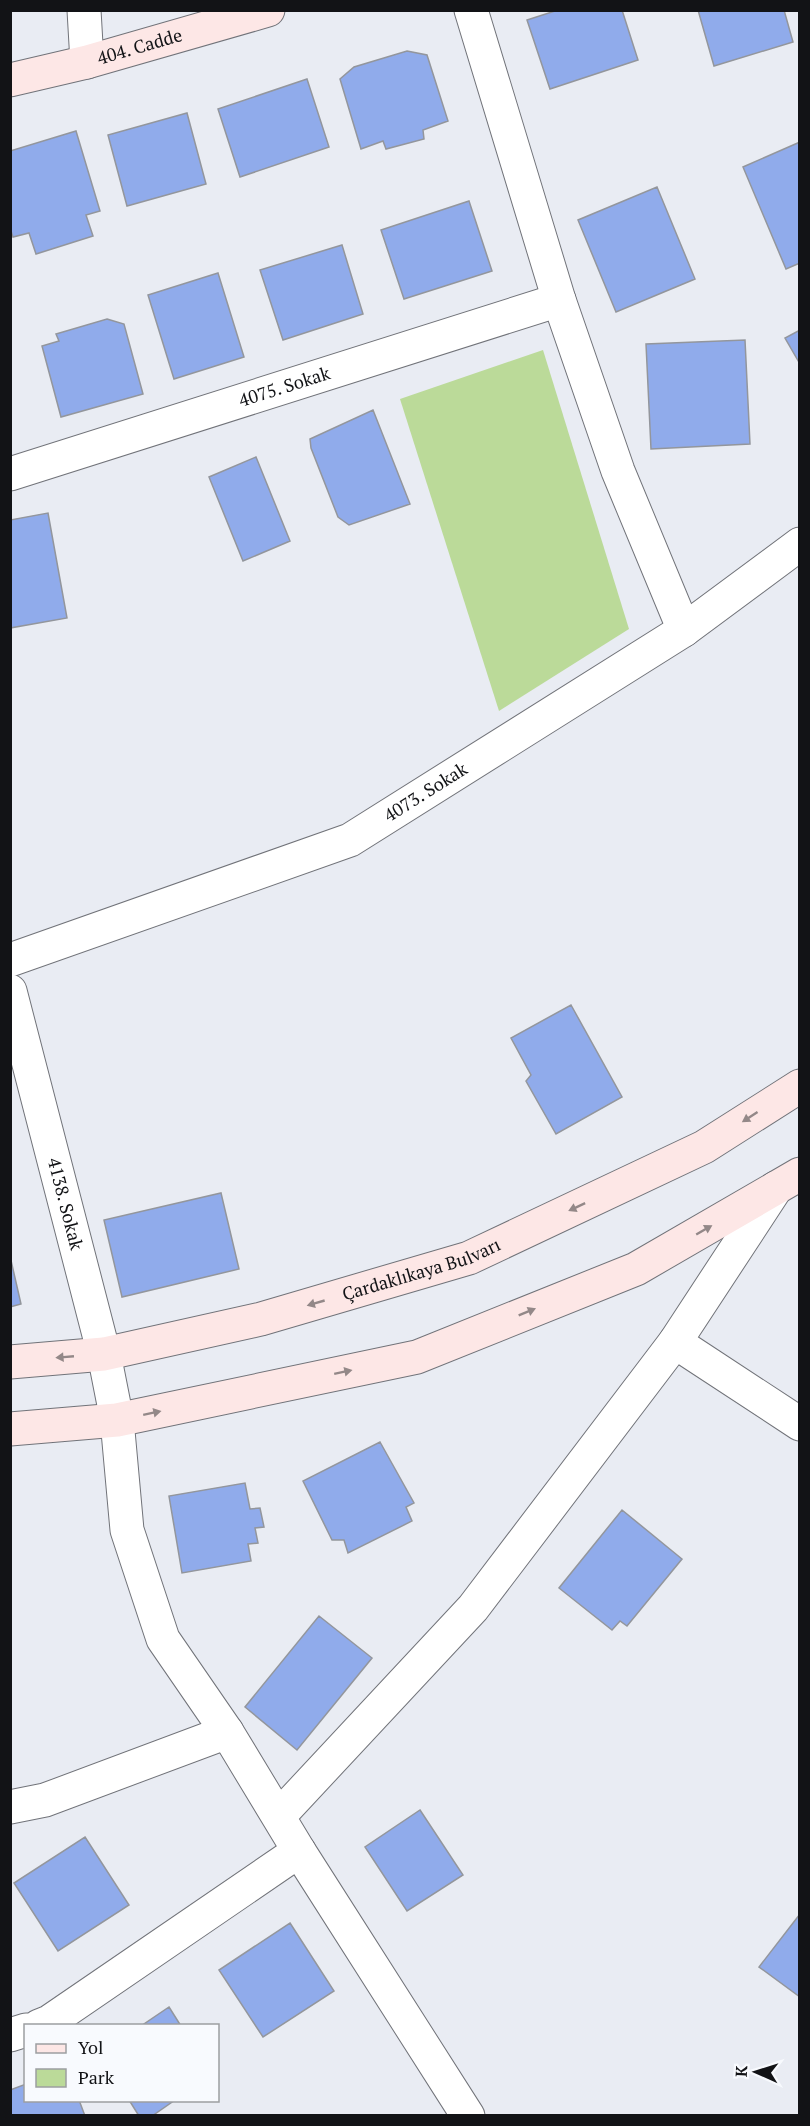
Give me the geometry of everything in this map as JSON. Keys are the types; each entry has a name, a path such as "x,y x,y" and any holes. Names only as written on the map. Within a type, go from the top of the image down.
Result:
{"main road":[{"name":"404. Cadde","path":"10,80 87,62 267,10"},
{"name":"Çardaklıkaya Bulvarı","path":"10,1362 104,1354 261,1319 469,1258 704,1147 800,1086"},
{"path":"10,1429 117,1420 417,1356 636,1269 788,1181"}],"street":[{"path":"84,10 87,62"},
{"path":"471,10 559,300 618,471 684,630"},
{"name":"4075. Sokak","path":"10,474 559,300"},
{"name":"4073. Sokak","path":"10,960 350,840 684,630 800,544"},
{"name":"4138. Sokak","path":"10,991 104,1354 117,1420 127,1530 163,1639 226,1732 299,1851 468,2115"},
{"path":"279,1816 473,1608 675,1342 788,1181"},
{"path":"675,1342 800,1424"},
{"path":"10,1807 45,1800 226,1732"},
{"path":"42,2024 49,2022 299,1851"}],"green space":[{"path":"543,350 629,629 499,711 400,399"}],"building":[{"path":"558,10 622,10 638,60 550,89 527,20"},
{"path":"698,10 784,10 793,42 714,66"},
{"path":"407,51 427,55 448,121 423,130 424,139 386,149 383,141 361,149 340,79 354,67"},
{"path":"307,79 329,147 240,177 218,109"},
{"path":"187,113 206,184 127,206 108,135"},
{"path":"76,131 100,211 86,215 93,236 36,254 29,233 13,237 10,228 10,151"},
{"path":"800,142 800,263 786,269 743,167"},
{"path":"657,187 695,279 616,312 578,220"},
{"path":"469,201 492,271 404,299 381,230"},
{"path":"342,245 363,314 283,340 260,270"},
{"path":"218,273 244,357 174,379 148,295"},
{"path":"107,319 124,324 143,394 61,417 42,346 59,341 56,334"},
{"path":"800,330 800,364 785,338"},
{"path":"745,340 750,444 651,449 646,344"},
{"path":"373,410 410,504 349,525 338,517 311,448 310,439"},
{"path":"256,457 290,541 243,561 209,477"},
{"path":"48,513 67,618 10,628 10,520"},
{"path":"571,1005 622,1097 556,1134 526,1081 531,1075 511,1038"},
{"path":"221,1193 239,1269 122,1297 104,1220"},
{"path":"10,1256 21,1304 10,1307"},
{"path":"380,1442 414,1503 406,1507 412,1521 348,1553 344,1540 332,1540 303,1481"},
{"path":"245,1483 250,1509 260,1508 264,1527 255,1528 258,1543 248,1544 251,1561 182,1573 169,1496"},
{"path":"622,1510 682,1559 627,1626 620,1621 612,1630 559,1588"},
{"path":"319,1616 372,1658 297,1750 245,1707"},
{"path":"420,1810 463,1875 407,1911 365,1847"},
{"path":"85,1837 129,1905 58,1951 14,1883"},
{"path":"800,1914 800,1997 759,1967"},
{"path":"290,1923 334,1991 263,2037 219,1970"},
{"path":"169,2007 180,2024 144,2024"},
{"path":"24,2085 24,2102 80,2102 85,2116 10,2116 10,2090"},
{"path":"130,2102 172,2102 152,2116 139,2116"}]}
